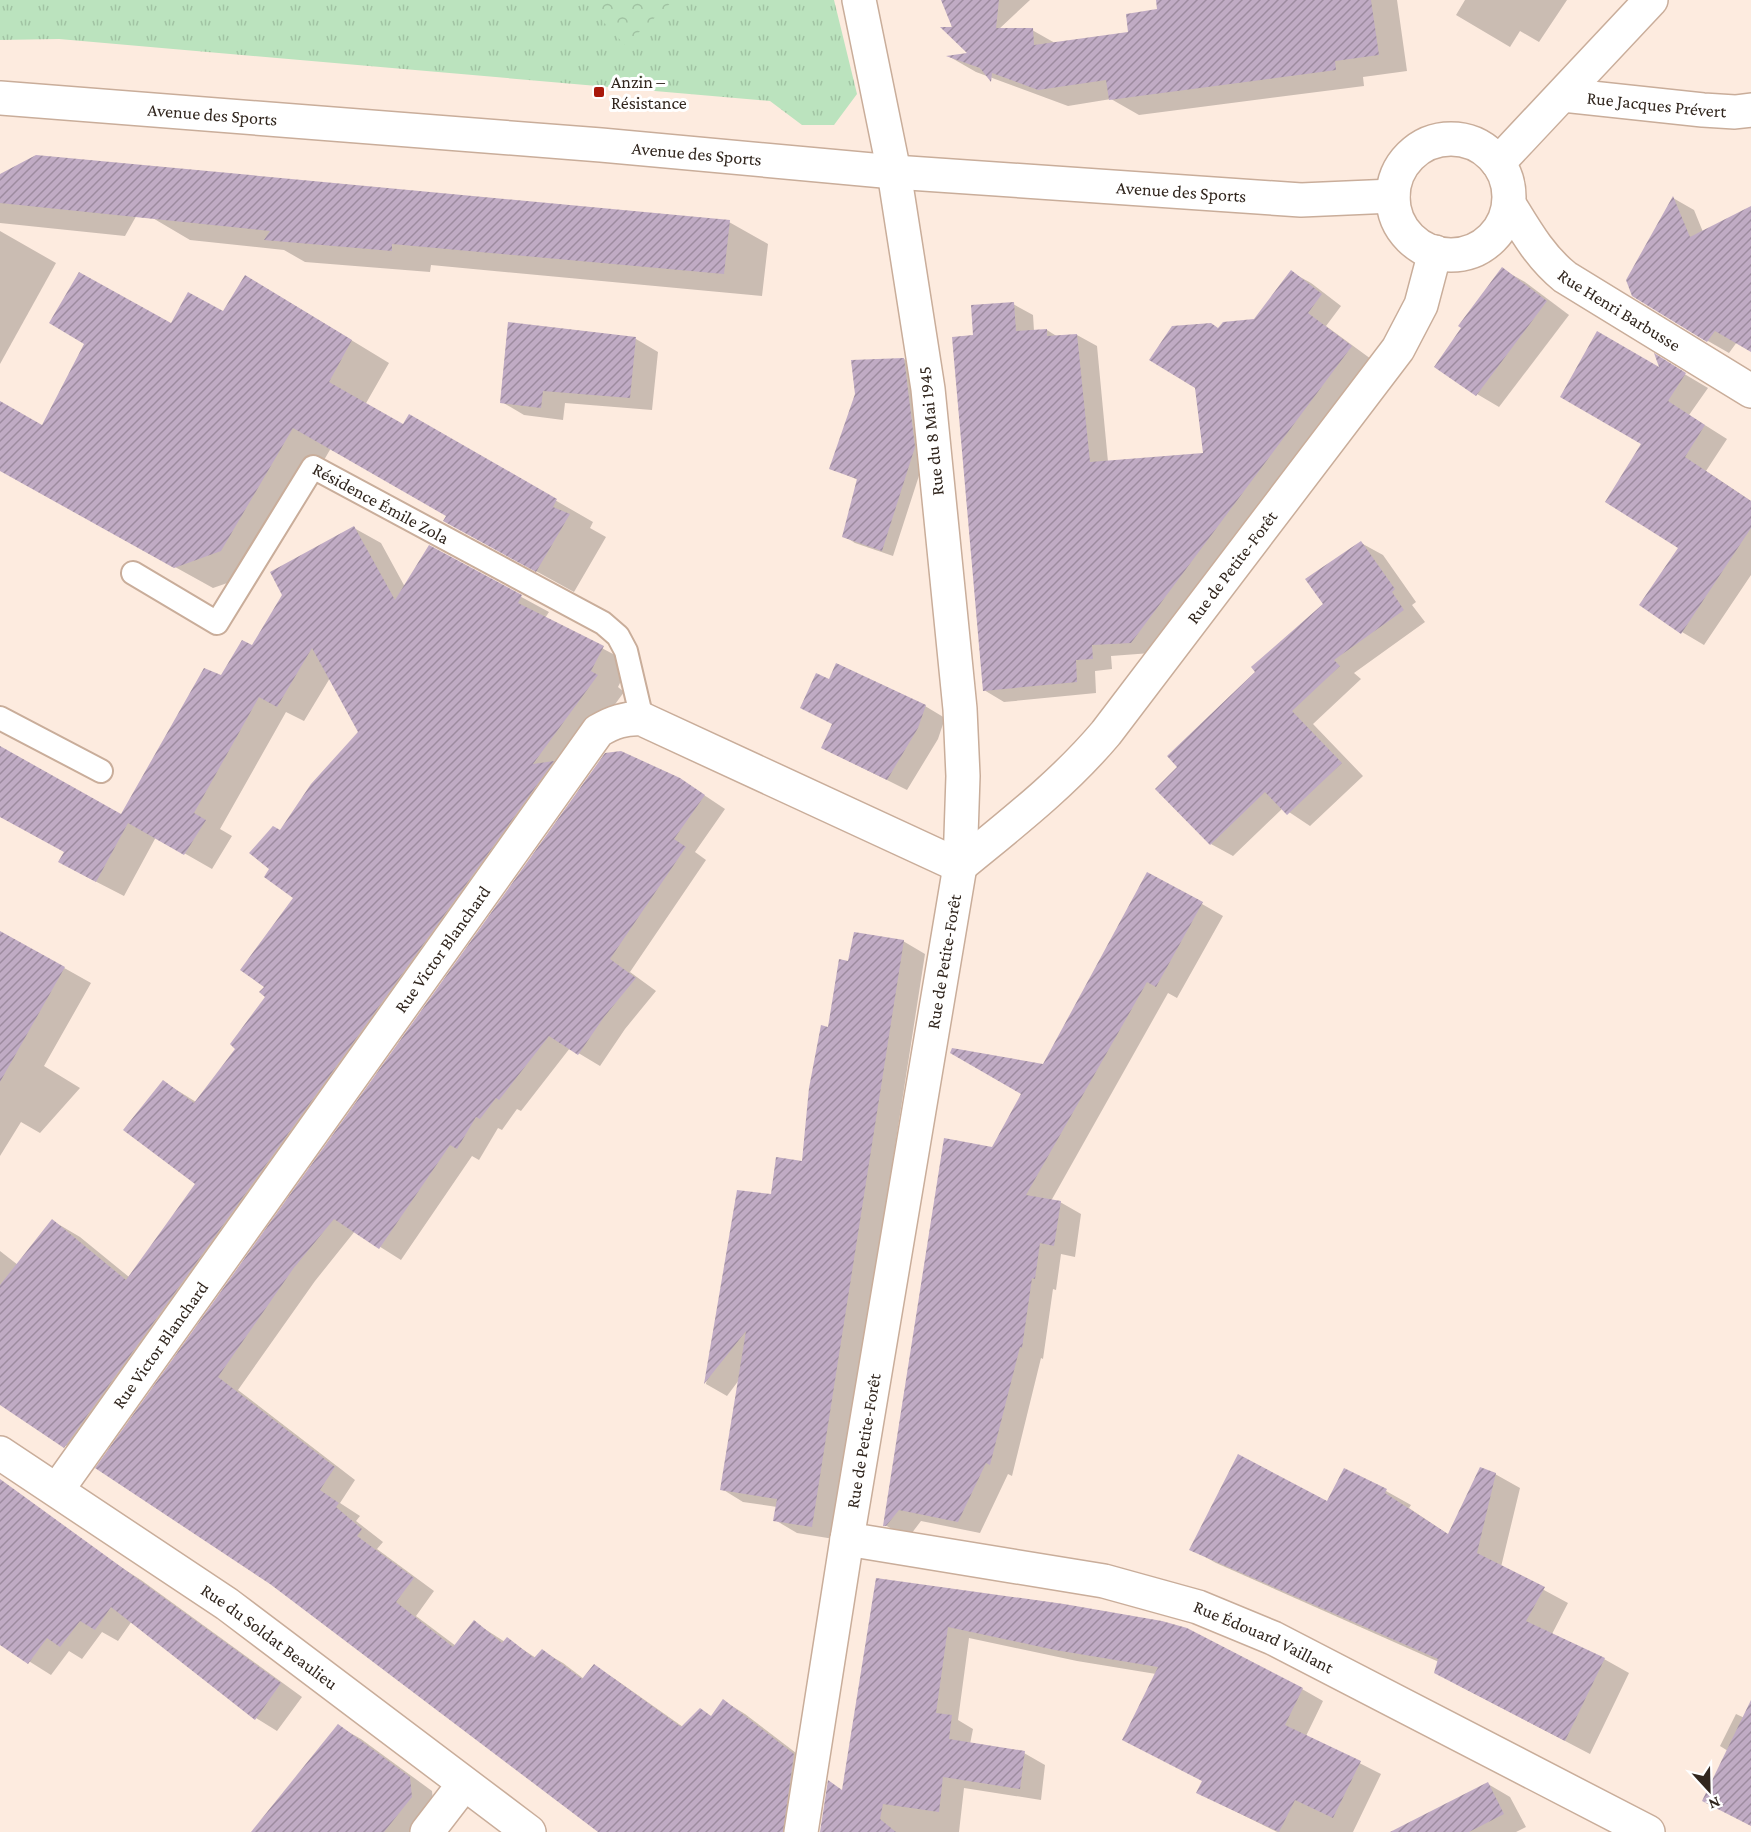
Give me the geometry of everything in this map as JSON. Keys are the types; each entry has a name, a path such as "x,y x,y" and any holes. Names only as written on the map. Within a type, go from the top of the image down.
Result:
{"street":[{"name":"Rue du 8 Mai 1945","path":"860,0 894,172 927,389 960,709 963,776 960,866"},
{"path":"1498,163 1651,0"},
{"name":"Rue Jacques Prévert","path":"1563,95 1703,110 1735,112 1751,110"},
{"name":"Avenue des Sports","path":"0,98 601,145 894,172 1300,200 1394,196"},
{"path":"1448,139 1467,141 1485,149 1498,163 1509,187 1509,204 1503,224 1483,245 1455,255 1435,252 1418,244 1405,232 1396,215 1394,196 1397,178 1406,161 1413,154 1429,144 1448,139"},
{"name":"Rue Henri Barbusse","path":"1509,204 1535,246 1554,268 1751,391"},
{"name":"Rue de Petite-Forêt","path":"801,1832 847,1539 960,866 1063,779 1106,733 1398,349 1421,305 1435,252"},
{"path":"642,719 960,866"},
{"name":"Rue Victor Blanchard","path":"57,1490 598,731 612,722 642,719"},
{"name":"Rue du Soldat Beaulieu","path":"0,1453 227,1604 529,1832"},
{"name":"Rue Édouard Vaillant","path":"847,1539 1104,1581 1198,1607 1273,1638 1648,1832"},
{"path":"427,1832 464,1784"}],"lane":[{"name":"Résidence Émile Zola","path":"133,573 217,623 313,467 603,623 618,636 626,651 642,719"},
{"path":"0,718 101,771"}],"green space":[{"path":"0,0 834,0 857,94 834,125 802,125 770,101 59,39 0,40"},
{"path":"583,0 674,0 625,45"}],"building":[{"path":"941,0 999,0 996,28 1033,28 1034,45 1128,32 1126,14 1157,9 1156,0 1371,0 1379,55 1335,61 1336,70 1109,100 1106,80 1038,90 992,73 991,82 980,68 946,56 967,53 940,27 952,27"},
{"path":"36,155 730,220 724,274 392,244 392,251 264,240 270,231 0,203 0,174"},
{"path":"1673,196 1690,237 1751,206 1751,352 1715,331 1707,342 1632,296 1626,280"},
{"path":"1502,267 1547,301 1476,396 1434,367 1461,328 1458,326"},
{"path":"1291,270 1322,294 1308,313 1352,346 1131,643 1092,645 1093,659 1076,660 1077,682 983,691 952,337 973,335 971,305 1014,302 1016,331 1047,329 1047,336 1077,334 1090,462 1203,453 1195,388 1149,360 1172,326 1211,323 1218,328 1223,322 1254,319"},
{"path":"79,272 171,323 188,292 223,311 245,275 352,340 329,382 403,424 409,414 557,499 553,507 570,514 536,572 443,521 446,516 293,428 221,551 174,568 0,471 0,401 42,425 84,344 49,323"},
{"path":"508,322 636,337 630,398 543,391 541,408 500,403"},
{"path":"1597,331 1659,367 1654,353 1686,373 1668,401 1705,425 1685,457 1751,501 1751,528 1681,634 1639,605 1678,548 1605,502 1641,444 1560,397"},
{"path":"904,358 915,447 882,551 842,537 857,479 829,469 855,394 851,360"},
{"path":"354,526 395,600 429,545 522,595 518,603 604,646 591,671 598,675 533,764 554,761 64,1448 0,1405 0,1285 52,1219 126,1280 195,1184 123,1130 163,1080 194,1103 235,1049 230,1044 265,997 259,992 264,987 240,970 293,898 264,877 269,869 249,853 273,826 280,830 311,784 358,732 312,648 277,707 259,697 194,813 206,820 184,855 128,823 96,882 58,862 64,852 0,817 0,746 121,814 204,668 221,675 242,640 252,645 282,595 270,572"},
{"path":"1361,541 1395,589 1392,592 1404,610 1334,660 1340,666 1292,711 1342,763 1287,815 1265,792 1210,845 1155,789 1177,767 1167,756 1255,672 1251,667 1323,604 1305,579"},
{"path":"836,663 926,705 918,728 887,780 821,748 832,724 800,708 816,673 829,679"},
{"path":"621,751 680,778 705,795 674,839 686,847 610,959 636,978 604,1017 578,1055 549,1036 499,1100 496,1098 480,1119 476,1117 457,1149 450,1145 379,1249 334,1219 293,1269 218,1377 335,1467 320,1490 339,1503 336,1507 362,1529 357,1536 414,1578 396,1602 453,1647 474,1620 502,1643 507,1637 534,1658 542,1649 582,1679 594,1664 681,1727 700,1708 711,1716 723,1699 794,1754 783,1832 598,1832 270,1584 95,1468 605,753"},
{"path":"1147,872 1203,902 1156,987 1147,982 1026,1195 1061,1201 1054,1246 1040,1243 1035,1279 1032,1278 1022,1348 1020,1347 990,1465 986,1463 958,1522 899,1510 886,1526 883,1526 944,1138 992,1147 1021,1094 950,1053 952,1048 1043,1064"},
{"path":"0,931 65,967 0,1082"},
{"path":"854,932 904,940 812,1527 773,1521 777,1499 720,1490 746,1331 704,1384 737,1190 771,1194 776,1157 802,1161 809,1088 821,1025 828,1027 839,959 848,961"},
{"path":"1238,1454 1327,1501 1344,1468 1387,1489 1385,1493 1448,1534 1480,1467 1496,1473 1477,1553 1545,1587 1526,1621 1605,1658 1565,1741 1434,1673 1438,1659 1189,1550"},
{"path":"0,1479 281,1683 255,1720 111,1607 95,1630 80,1621 60,1647 47,1638 28,1664 0,1645"},
{"path":"876,1578 1064,1604 1162,1621 1187,1628 1303,1688 1285,1725 1361,1761 1333,1818 1295,1800 1279,1832 1196,1793 1202,1781 1122,1740 1158,1667 1055,1650 948,1627 936,1713 952,1715 949,1739 1025,1751 1020,1789 943,1777 939,1812 883,1804 880,1819 896,1832 820,1832 828,1780 842,1790"},
{"path":"1751,1700 1751,1826 1702,1801"},
{"path":"338,1724 410,1777 412,1797 384,1832 251,1832"},
{"path":"1488,1782 1504,1814 1469,1832 1390,1832"}],"place":[{"name":"Anzin – Résistance","path":"599,92"}]}
